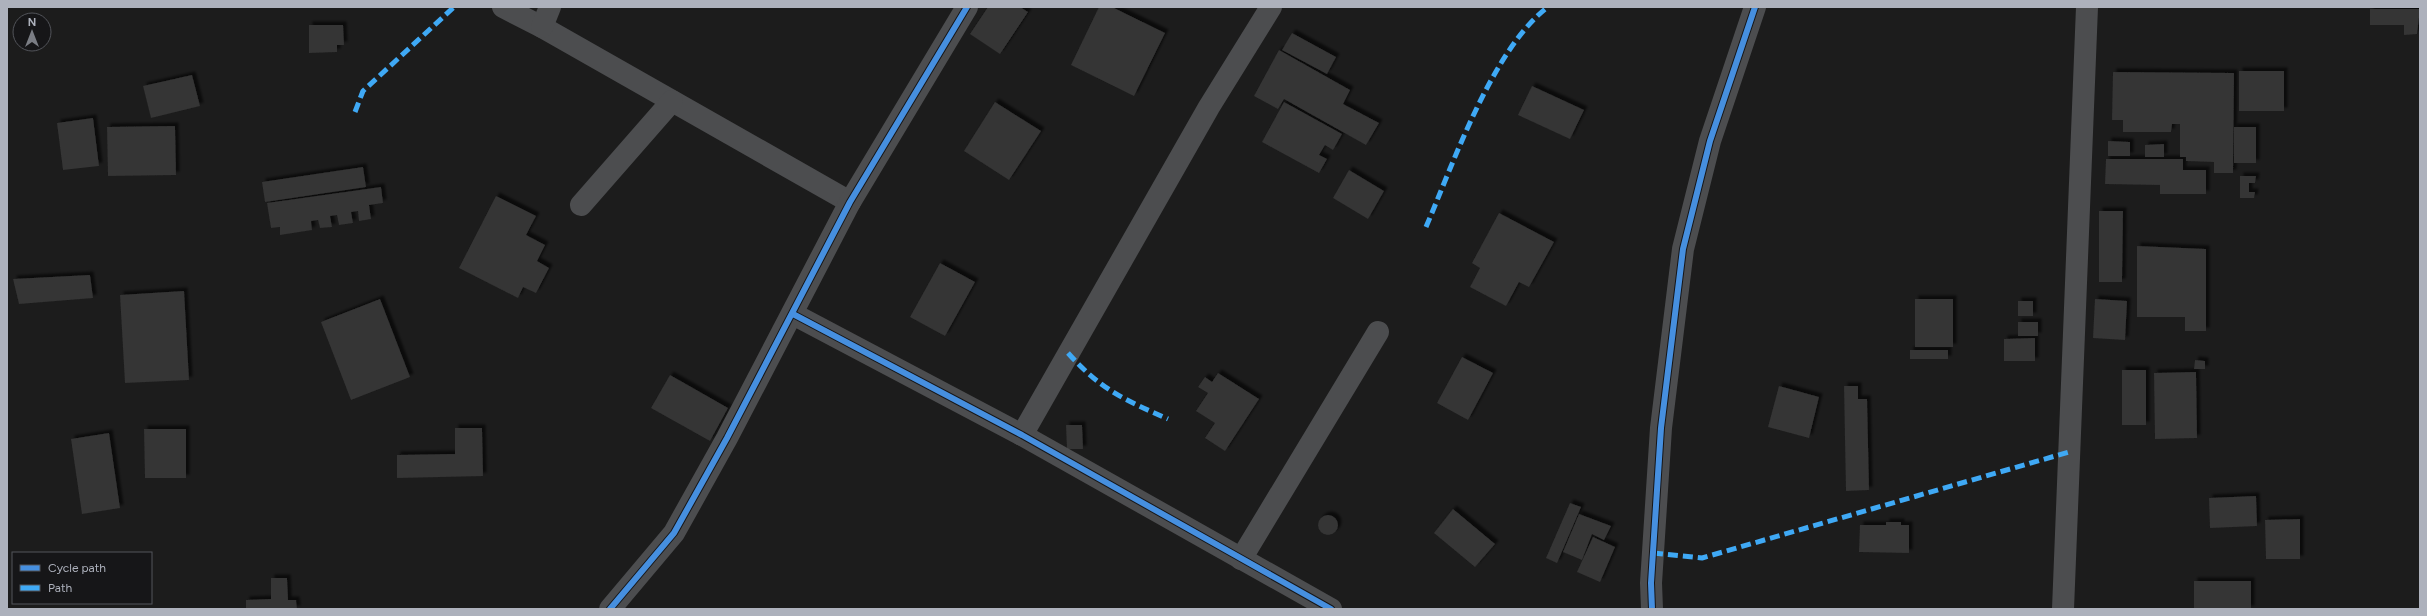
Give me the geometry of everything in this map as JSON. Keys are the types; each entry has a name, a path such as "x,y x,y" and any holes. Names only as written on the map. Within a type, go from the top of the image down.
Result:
{"street":[{"path":"503,7 546,17 672,101 850,202"},
{"path":"610,609 674,533 793,314 850,202 967,7"},
{"path":"1022,435 1209,107 1271,7"},
{"path":"1652,609 1651,583 1661,428 1683,249 1710,141 1754,7"},
{"path":"2063,609 2087,7"},
{"path":"581,205 672,101"},
{"path":"793,314 1022,435 1331,609"},
{"path":"1241,559 1378,332"}],"building":[{"path":"988,7 1020,7 1028,12 1000,54 970,34"},
{"path":"1099,7 1112,7 1165,33 1134,96 1071,65"},
{"path":"2370,9 2420,9 2417,34 2404,35 2404,25 2370,25"},
{"path":"309,25 343,25 344,45 337,45 337,52 309,53"},
{"path":"1292,33 1336,57 1327,74 1282,50"},
{"path":"1279,50 1350,90 1343,104 1379,123 1366,145 1284,99 1278,109 1254,96"},
{"path":"2239,71 2284,71 2284,111 2239,111"},
{"path":"2113,72 2234,73 2233,173 2214,173 2214,162 2186,161 2186,157 2180,157 2180,124 2172,124 2171,132 2123,132 2123,120 2112,120"},
{"path":"192,75 200,106 151,118 143,86"},
{"path":"1532,86 1584,110 1570,139 1518,115"},
{"path":"995,102 1041,131 1009,180 964,151"},
{"path":"1284,102 1342,134 1333,150 1325,145 1319,155 1327,159 1319,173 1262,142"},
{"path":"93,118 99,166 63,170 57,123"},
{"path":"175,126 176,175 108,176 107,127"},
{"path":"2234,127 2256,127 2256,163 2234,163"},
{"path":"2108,141 2130,142 2130,156 2108,156"},
{"path":"2164,144 2164,157 2145,157 2145,145"},
{"path":"2106,159 2160,159 2160,185 2105,184"},
{"path":"2160,159 2183,159 2183,170 2206,170 2206,194 2160,194"},
{"path":"363,167 366,187 265,202 262,182"},
{"path":"1349,170 1384,191 1368,219 1333,198"},
{"path":"2240,176 2256,176 2255,183 2249,183 2249,192 2255,192 2254,198 2240,198"},
{"path":"381,187 383,203 369,205 371,219 359,221 358,211 351,212 353,223 339,225 337,215 330,216 332,227 320,228 318,220 311,221 312,230 280,235 280,227 271,228 267,203"},
{"path":"496,196 536,216 526,235 545,245 537,261 549,268 536,293 523,287 518,298 459,268"},
{"path":"2099,211 2123,211 2122,282 2099,282"},
{"path":"1499,213 1554,242 1529,287 1519,282 1506,306 1470,287 1480,268 1472,263"},
{"path":"2137,246 2206,249 2206,331 2185,331 2185,317 2137,317"},
{"path":"940,263 975,282 945,336 910,317"},
{"path":"90,275 93,298 19,304 13,279"},
{"path":"184,291 189,380 125,383 120,295"},
{"path":"380,299 410,377 351,400 321,322"},
{"path":"1915,299 1953,299 1953,347 1915,347"},
{"path":"2095,299 2127,301 2125,340 2093,338"},
{"path":"2018,301 2033,301 2033,316 2018,316"},
{"path":"2018,322 2038,322 2038,336 2018,336"},
{"path":"2035,338 2035,361 2004,361 2004,339"},
{"path":"1910,350 1948,350 1948,359 1910,359"},
{"path":"1462,357 1493,373 1468,420 1437,403"},
{"path":"2195,360 2205,361 2205,369 2194,369"},
{"path":"2122,370 2146,370 2146,425 2122,425"},
{"path":"2196,372 2197,438 2155,439 2154,373"},
{"path":"1218,373 1259,399 1225,451 1205,438 1215,423 1196,411 1208,393 1198,387 1205,377 1212,382"},
{"path":"670,375 728,408 710,441 651,408"},
{"path":"1779,386 1819,397 1809,438 1768,427"},
{"path":"1844,386 1858,386 1858,399 1867,399 1869,490 1846,491"},
{"path":"1066,425 1082,425 1083,449 1067,449"},
{"path":"455,428 482,428 483,476 397,478 397,455 455,454"},
{"path":"144,429 186,429 186,478 145,478"},
{"path":"109,433 120,508 82,514 71,439"},
{"path":"2256,496 2257,526 2210,528 2209,498"},
{"path":"1570,503 1581,507 1557,563 1546,558"},
{"path":"1453,509 1495,544 1475,567 1434,533"},
{"path":"1579,514 1611,526 1604,540 1592,534 1582,560 1563,552"},
{"path":"1324,515 1332,515 1338,521 1338,529 1332,535 1324,535 1318,529 1318,521"},
{"path":"2300,519 2300,559 2266,559 2265,520"},
{"path":"1886,522 1901,522 1901,525 1909,525 1909,553 1859,552 1860,525 1886,525"},
{"path":"1593,537 1615,547 1600,582 1577,572"},
{"path":"271,578 287,578 288,600 296,600 297,609 246,609 246,600 271,599"},
{"path":"2194,581 2251,581 2251,609 2194,609"}],"marked path":[{"path":"355,112 363,91 454,7"},
{"path":"1426,227 1476,109 1492,78 1528,26 1548,7"},
{"path":"1068,353 1080,366 1114,393 1168,419"},
{"path":"1653,553 1702,558 2069,452"}],"cycle path":[{"path":"610,609 674,533 727,438 850,202 967,7"},
{"path":"1652,609 1651,583 1661,428 1683,249 1710,141 1755,7"},
{"path":"793,314 1022,435 1331,609"}]}
